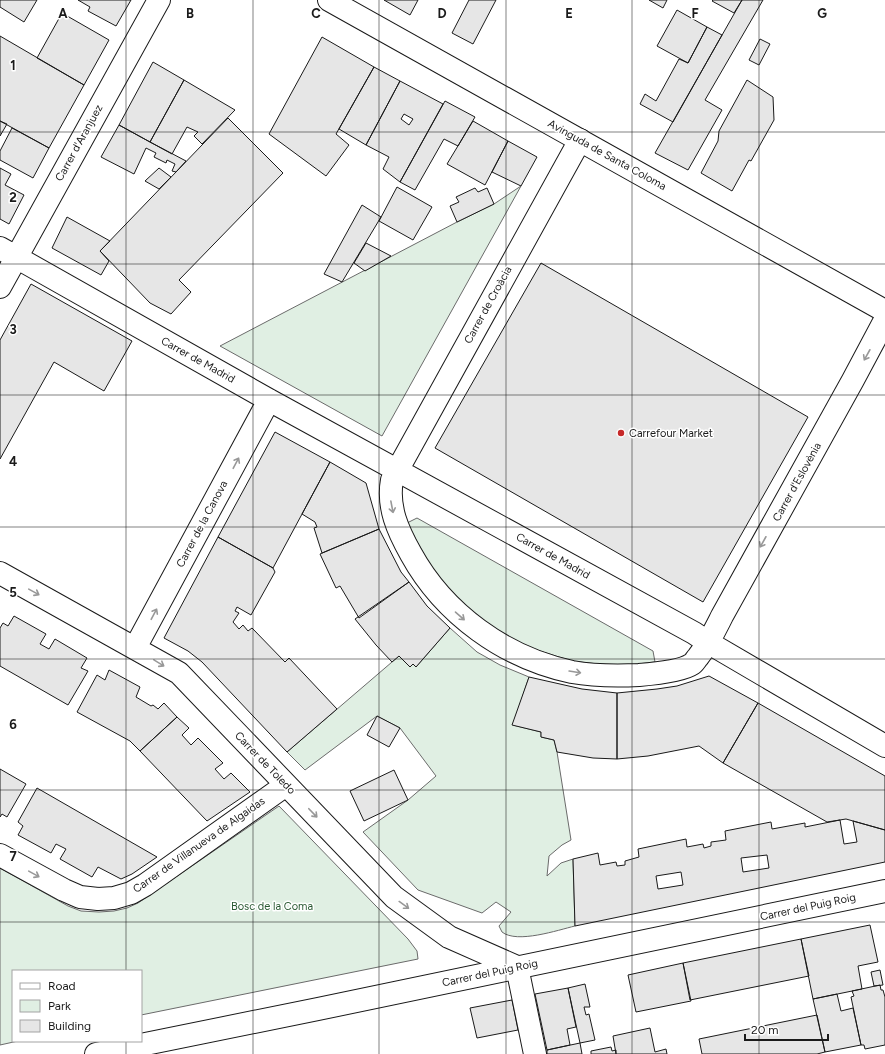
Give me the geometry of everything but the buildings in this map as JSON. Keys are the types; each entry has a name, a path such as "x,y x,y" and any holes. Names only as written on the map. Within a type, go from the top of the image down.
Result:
{"street":[{"name":"Carrer d'Aranjuez","path":"0,287 8,253 159,0"},
{"name":"Avinguda de Santa Coloma","path":"329,0 885,311"},
{"name":"Carrer de Croàcia","path":"396,470 580,140"},
{"name":"Carrer de Madrid","path":"8,253 269,400 694,633 885,746"},
{"name":"Carrer d'Eslovènia","path":"709,643 722,616 850,387 885,320"},
{"name":"Carrer de la Canova","path":"135,648 269,400"},
{"path":"396,470 391,486 391,506 396,526 420,572 452,609 469,624 511,650 529,659 573,672 597,675 624,675 652,674 673,670 692,664 709,643"},
{"name":"Carrer de Toledo","path":"0,573 135,648 178,674 394,897 448,937 517,967"},
{"name":"Carrer de Villanueva de Algaidas","path":"0,855 64,890 80,897 98,899 114,898 131,893 145,885 286,785"},
{"name":"Carrer del Puig Roig","path":"96,1054 311,1011 885,891"},
{"path":"517,967 536,1054"}],"green space":[{"path":"521,186 382,436 220,346 494,204"},
{"path":"417,518 653,651 655,662 629,665 572,661 530,648 486,625 437,579 407,523"},
{"path":"450,628 477,652 500,665 529,677 513,725 541,732 541,737 554,740 571,840 562,845 549,856 547,876 561,863 573,859 575,926 538,935 517,937 502,932 499,926 511,912 496,902 482,913 418,890 363,832 408,800 436,776 400,728 377,716 305,770 287,752 399,656 410,667 413,664 416,667"},
{"name":"Bosc de la Coma","path":"279,806 408,939 417,951 418,959 142,1015 142,970 12,970 12,1042 14,1042 0,1045 0,868 68,906 81,911 114,911 127,908 138,903"}],"place":[{"name":"Carrefour Market","path":"621,433"}]}
